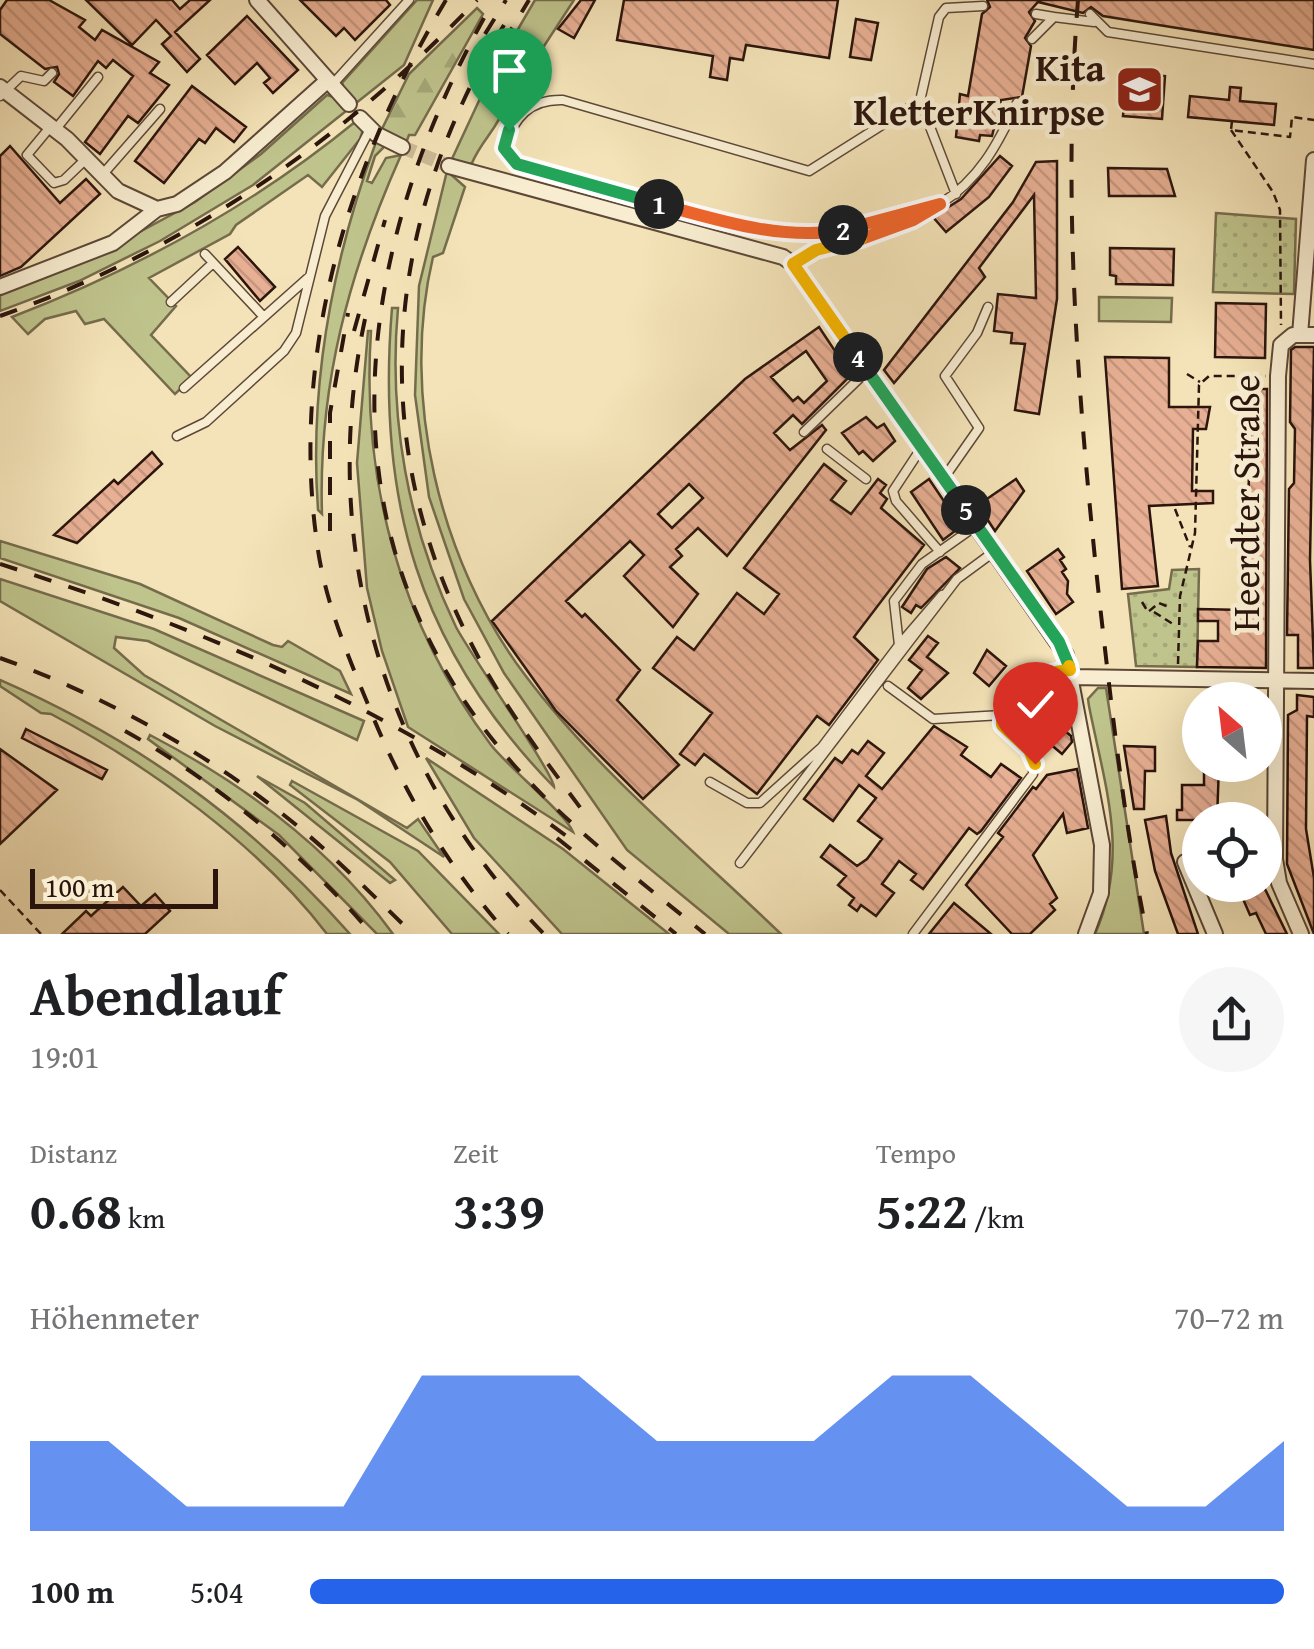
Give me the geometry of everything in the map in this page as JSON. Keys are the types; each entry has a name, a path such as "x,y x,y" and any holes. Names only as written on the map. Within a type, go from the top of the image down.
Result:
{"street":[{"path":"257,0 348,104"},
{"path":"0,286 113,243 157,209 178,204 226,172 330,82"},
{"path":"2,91 53,128 128,198 157,209"},
{"path":"365,124 402,147"},
{"name":"Heerdter Straße","path":"1273,802 1278,680 1278,354 1300,337 1309,274 1314,160"},
{"path":"449,166 783,257 793,264 1059,642 1071,674 1102,845 1101,892 1086,934"},
{"path":"1017,695 1040,675 1314,681"},
{"path":"1282,888 1301,934"},
{"path":"1202,902 1216,934"}],"lane":[{"path":"330,82 409,0"},
{"path":"956,194 920,101 939,17 946,8 983,6"},
{"path":"1036,14 1092,18 1108,32 1314,64"},
{"path":"1032,40 1054,17"},
{"path":"2,91 20,76 44,82 52,73"},
{"path":"87,158 64,180 54,183 27,155 98,77"},
{"path":"920,101 809,172 564,100 534,104 519,115 504,148 517,164 706,217 777,231 835,232 940,204"},
{"path":"793,264 816,250 913,220 956,194 994,153 1017,103"},
{"path":"103,174 160,109"},
{"path":"177,436 206,422 284,351 304,313 326,216 365,124"},
{"path":"205,254 262,316"},
{"path":"171,302 213,263"},
{"path":"184,388 310,276"},
{"path":"944,478 979,428 945,376 977,333 988,307"},
{"path":"804,432 868,370"},
{"path":"922,447 893,491 896,501 940,552"},
{"path":"827,449 866,479"},
{"path":"899,645 894,601 922,564 977,525"},
{"path":"710,782 753,805 782,784 822,748 899,645 958,579 995,550"},
{"path":"740,863 958,579"},
{"path":"888,686 933,719 1002,714"},
{"path":"914,934 1033,774 1034,756 1002,725 1002,714 1017,695"},
{"path":"782,784 792,792"}],"path":[{"path":"1231,130 1290,137 1292,117 1314,120"},
{"path":"1232,121 1231,130 1273,192 1280,210 1281,331 1300,337"},
{"path":"1187,374 1201,382"},
{"path":"1201,382 1218,375 1278,376"},
{"path":"1178,678 1178,627 1195,532 1201,382"},
{"path":"1176,509 1190,549"},
{"path":"1142,602 1144,610 1153,611 1178,627"},
{"path":"1153,611 1159,603 1169,607"},
{"path":"0,890 42,934"}],"green space":[{"path":"417,0 433,0 404,65 253,185 160,241 79,281 0,311 0,290 95,256 195,202 261,154 327,95 337,98 345,92 342,83"},
{"path":"535,0 574,0 472,163 465,166 451,161 490,77"},
{"path":"477,8 483,14 415,135 409,135 406,143 381,131 409,74"},
{"path":"355,122 363,130 360,139 322,187 308,175 236,225 230,234 149,278 176,306 151,335 192,378 175,394 104,319 85,324 76,311 45,319 28,334 12,317 104,278 191,233 275,182"},
{"path":"376,142 385,146 375,156 367,181 372,183 386,158 401,155 366,242 340,330 325,420 322,514 318,510 316,463 321,369 336,277"},
{"path":"447,171 465,187 443,253 433,257 424,310 421,365 434,475 449,529 470,581 495,630 553,710 615,777 781,934 729,934 627,850 504,673 464,599 429,497 415,395 419,286"},
{"path":"1216,213 1296,219 1294,294 1213,292"},
{"path":"1099,297 1172,298 1171,322 1099,321"},
{"path":"392,308 398,308 399,431 425,550 456,627 541,760 554,787 507,734 469,680 439,625 416,567 400,507 391,444"},
{"path":"368,331 373,442 381,496 410,600 459,699 491,745 573,832 408,727 382,651 367,588 357,463"},
{"path":"0,541 140,584 273,645 282,647 288,641 340,671 351,694 179,618 0,558"},
{"path":"1199,569 1197,667 1136,666 1128,594 1169,589 1172,570"},
{"path":"0,579 154,629 364,721 357,740 148,641 116,637 114,648 144,675 407,828 418,819 444,857 358,800 215,726 0,601"},
{"path":"0,680 99,729 189,787 272,855 350,934 327,934 269,870 200,810 88,734 51,714 41,713 0,686"},
{"path":"1098,688 1106,688 1144,934 1095,934 1105,905 1113,848 1107,793 1088,699"},
{"path":"150,735 219,775 283,820 342,873 393,934 377,934 279,835 148,739"},
{"path":"426,758 563,849 669,934 562,934 474,838"},
{"path":"257,776 305,803 395,880 390,883"},
{"path":"292,781 418,851 499,934 452,934 390,862 290,785"}],"building":[{"path":"7,0 49,0 85,20 79,27 95,40 102,30 159,62 150,73 169,85 138,123 128,116 100,154 85,142 133,76 113,60 106,68 98,61 73,96 54,82 59,74 57,67 45,69 0,34 0,10"},
{"path":"86,0 172,0 180,9 190,0 210,0 175,32 200,59 187,72 162,44 171,36 156,20 132,45"},
{"path":"300,0 386,0 390,5 355,40 344,28 336,36"},
{"path":"581,0 595,0 574,38 558,29"},
{"path":"624,0 838,0 829,58 746,45 743,60 730,58 727,80 710,77 713,56 617,40"},
{"path":"987,0 1314,0 1314,50 1103,16 1091,7 1083,13 1038,2 1029,12 1035,21 1025,38 1031,46 1022,97 1001,100 992,136 980,135 979,141 956,137 960,94 968,96 982,14 990,7"},
{"path":"247,16 298,70 273,93 264,83 270,78 257,63 235,84 207,55"},
{"path":"856,19 878,23 871,60 850,57"},
{"path":"1127,72 1165,76 1162,119 1123,116"},
{"path":"192,86 246,127 234,142 216,128 205,143 199,139 164,183 135,161"},
{"path":"1230,87 1241,88 1240,101 1276,104 1274,125 1188,117 1190,96 1229,100"},
{"path":"10,146 60,203 86,179 100,194 21,267 0,276 0,156"},
{"path":"1000,156 1012,166 989,197 946,232 933,217 961,199"},
{"path":"1057,161 1057,299 1039,414 1015,410 1025,344 1011,343 1012,333 994,331 998,294 1036,298 1034,195 979,268 985,277 894,383 884,370 1013,202 1036,162"},
{"path":"1108,168 1167,169 1175,196 1109,196"},
{"path":"238,247 275,287 260,301 225,259"},
{"path":"1110,248 1174,249 1173,285 1116,284 1116,276 1110,275"},
{"path":"1216,303 1266,304 1265,358 1215,357"},
{"path":"819,327 851,375 802,424 793,415 774,433 790,450 822,425 826,430 727,556 698,528 676,549 682,556 670,567 698,594 673,627 624,576 644,555 630,541 566,601 582,617 585,614 640,670 617,700 679,765 643,799 556,711 492,621 745,379","holes":["806,351 827,381 804,403 798,397 793,401 771,377","689,484 703,498 672,528 658,514"]},
{"path":"1314,347 1310,560 1314,668 1298,668 1298,635 1287,635 1289,489 1294,483 1295,429 1290,422 1291,350"},
{"path":"1105,357 1169,358 1169,407 1210,407 1206,429 1193,429 1192,491 1213,491 1213,503 1149,506 1158,586 1122,589"},
{"path":"1246,389 1267,389 1266,668 1197,667 1198,641 1218,641 1218,621 1198,621 1198,609 1245,610 1251,406"},
{"path":"866,417 877,428 884,424 895,441 873,461 863,451 859,454 842,433"},
{"path":"152,452 162,464 77,543 54,535 114,480 118,484"},
{"path":"824,464 846,481 831,500 851,514 878,479 886,485 880,493 887,499 881,508 924,545 854,637 878,660 829,725 817,716 757,794 704,754 695,765 680,754 712,713 653,668 677,637 694,650 737,593 764,614 779,594 744,568"},
{"path":"929,479 958,522 952,526 955,531 943,540 911,492"},
{"path":"1016,479 1024,491 995,531 978,505"},
{"path":"1058,549 1064,557 1060,560 1066,569 1062,572 1068,581 1067,594 1073,602 1056,614 1027,571"},
{"path":"946,557 960,568 921,608 916,605 911,613 902,607 927,569"},
{"path":"928,636 938,643 927,657 948,673 921,699 908,688 922,670 909,660"},
{"path":"987,650 1006,666 989,686 974,673"},
{"path":"1297,695 1314,697 1314,717 1307,716 1306,829 1314,878 1314,934 1287,864 1288,715 1297,710"},
{"path":"1028,701 1071,736 1072,742 1062,754 1016,715"},
{"path":"934,726 967,747 961,755 991,777 1001,764 1021,778 981,831 977,834 969,828 923,889 911,880 916,874 899,861 882,884 894,893 876,916 861,905 857,911 849,905 854,898 838,885 846,876 821,857 830,845 857,866 867,859 882,839 858,821 876,798 859,785 833,821 804,799 835,758 842,763 852,750 858,754 868,741 884,753 866,776 882,789"},
{"path":"26,729 107,770 102,779 22,738"},
{"path":"1124,746 1155,747 1155,771 1145,771 1144,809 1134,809"},
{"path":"0,749 57,790 0,844"},
{"path":"1077,769 1088,828 1067,833 1063,814 1033,855 1057,898 1050,904 1055,910 1030,934 1012,934 966,885 1003,837 998,833 1033,787 1036,789 1047,775"},
{"path":"1218,782 1218,802 1182,802 1182,785"},
{"path":"1166,816 1182,902 1187,902 1198,934 1178,934 1155,871 1145,820"},
{"path":"123,887 141,906 155,894 170,911 145,934 62,934 86,911 91,916"},
{"path":"1244,902 1271,902 1287,934 1266,934 1256,913 1250,915"},
{"path":"954,903 991,934 929,934"}],"tunnel":[{"path":"402,147 449,166"}],"railway":[{"path":"446,0 381,126 355,193 335,261 320,330 312,401 311,472 317,543 330,604 380,733 410,795 445,853 508,934"},
{"path":"0,316 133,259 257,186 372,100 477,0"},
{"path":"485,34 506,0"},
{"path":"503,43 529,0"},
{"path":"1078,0 1072,224 1079,374 1114,724 1147,934"},
{"path":"484,18 439,111 404,206 382,302 374,398 382,494 407,587 450,678 513,764 581,832 705,934"},
{"path":"504,25 465,98 435,172 414,247 403,324 403,400 413,477 433,554 465,631 505,702 585,814"},
{"path":"354,331 385,220"},
{"path":"330,531 330,413 348,313"},
{"path":"365,319 352,403 350,487 358,569 376,649 404,726 441,800 488,869 544,934"},
{"path":"0,564 151,616 298,678 440,752 573,841"},
{"path":"0,658 73,687 144,723 245,786 312,839 413,934"},
{"path":"125,731 193,773 258,822 318,876 372,934"},
{"path":"557,838 676,934"}],"place":[{"name":"Kita KletterKnirpse","path":"1140,90"}],"route":[{"path":"509,130 504,148 508,158 517,164 750,227 835,232 940,204 874,236 816,250 793,264 1066,655 1070,670 1051,671 1029,682 1000,720 1004,729 1034,756 1035,764"}]}
